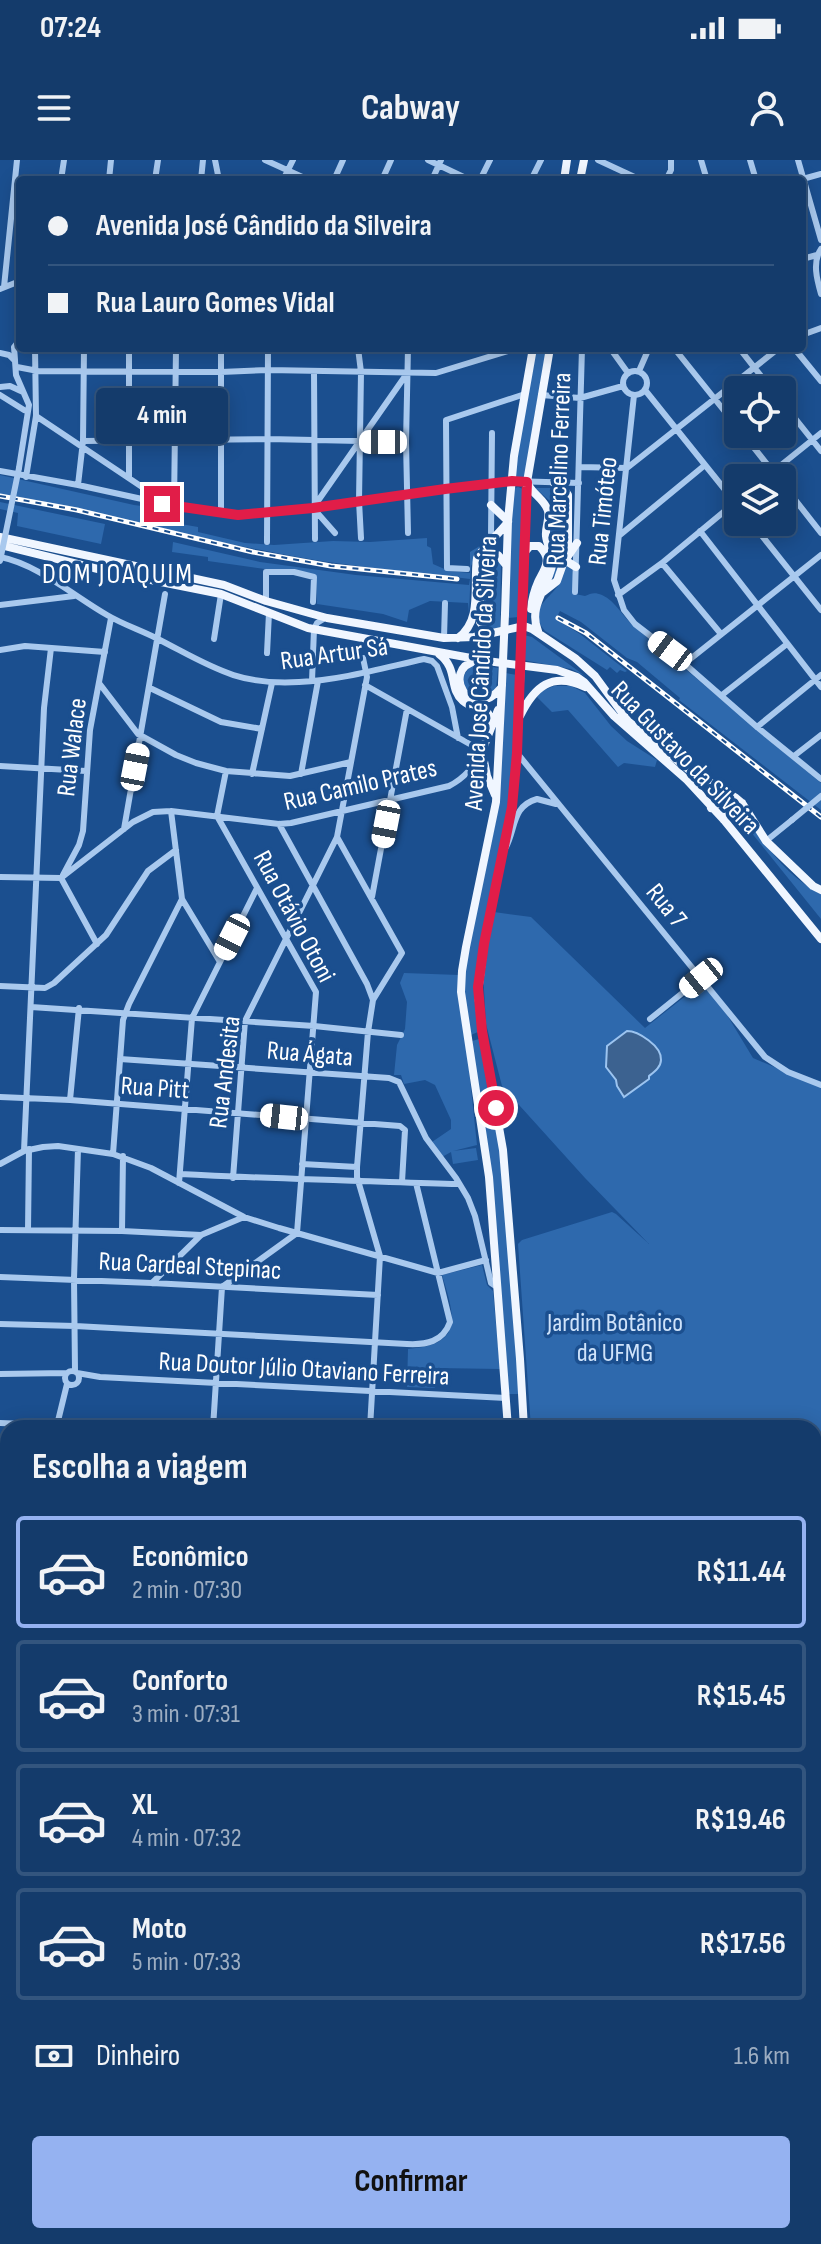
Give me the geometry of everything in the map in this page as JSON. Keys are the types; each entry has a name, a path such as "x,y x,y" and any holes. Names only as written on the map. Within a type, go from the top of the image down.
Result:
{"main road":[{"name":"Avenida José Cândido da Silveira","path":"507,1420 493,1215 462,1001 462,971 496,802 508,521 514,456 532,352"},
{"name":"Avenida José Cândido da Silveira","path":"524,1420 503,1150 478,1000 479,973 512,807 527,549 527,482 549,352"},
{"path":"527,482 530,490 546,506 546,537 553,554 552,566 535,610 534,621 538,633"},
{"path":"540,595 557,581 569,544 569,499 564,489 554,483"},
{"path":"458,638 467,631 473,620 477,558 498,537 508,521 491,505"},
{"path":"527,549 546,526"},
{"path":"0,537 224,585 266,601 327,618 444,638 488,635 524,626 530,618 534,592 548,563 543,549 535,545 527,549"},
{"path":"564,562 577,543"},
{"name":"Rua Gustavo da Silveira","path":"0,545 106,571 221,594 314,629 568,673 584,682 614,716 677,770 724,820 821,939"},
{"path":"488,635 480,622 482,564 485,557 495,554 507,566"},
{"path":"564,562 576,567"},
{"path":"524,626 575,658 595,676 628,721 688,769 732,794 742,803 766,841 821,890"},
{"path":"433,651 443,657 451,668 458,695 465,702 488,713 493,724"},
{"path":"487,661 474,661 466,666 459,679 462,690 470,698 480,701 490,698 502,686"},
{"path":"518,720 534,694 550,682 572,682 593,691"},
{"path":"496,802 482,751 501,702"},
{"path":"711,808 722,802 718,788"},
{"path":"724,820 726,806 733,802 742,803"},
{"path":"810,925 821,931"},
{"path":"467,1038 483,1036"},
{"path":"506,1398 519,1400 521,1420"}],"street":[{"path":"2,288 17,160"},
{"path":"265,160 301,176"},
{"path":"285,176 293,160"},
{"path":"428,160 463,176"},
{"path":"598,160 632,176"},
{"path":"806,194 821,240"},
{"path":"819,252 817,274 821,294"},
{"path":"0,353 16,339"},
{"path":"0,559 30,409 16,368 16,343"},
{"path":"26,477 36,416 35,352"},
{"path":"78,485 83,444 84,352"},
{"path":"129,352 129,477"},
{"path":"171,506 176,352"},
{"path":"221,352 221,514"},
{"path":"267,542 268,352"},
{"path":"358,352 361,538"},
{"path":"408,352 408,533"},
{"path":"16,368 36,371 177,372 445,371 494,352"},
{"name":"Rua Marcelino Ferreira","path":"575,592 582,352"},
{"path":"613,352 628,373"},
{"path":"639,371 647,352"},
{"path":"677,352 724,410"},
{"path":"742,352 761,376"},
{"path":"579,467 627,468 774,352"},
{"path":"797,352 821,381"},
{"path":"0,353 9,355 16,368 12,382 2,387"},
{"path":"314,371 315,539"},
{"path":"639,371 648,381 645,390 634,395 623,386 624,379 628,373 639,371"},
{"path":"313,508 408,372"},
{"path":"541,395 580,398 623,386"},
{"path":"2,387 23,392"},
{"path":"2,387 2,396 24,410"},
{"path":"645,390 724,488"},
{"path":"467,569 447,568 446,420 525,394"},
{"name":"Rua Timóteo","path":"634,395 614,580 628,618 821,779"},
{"path":"36,416 83,444 171,506"},
{"path":"796,420 821,451"},
{"path":"491,536 492,433"},
{"path":"787,464 821,433"},
{"path":"83,444 268,439 406,442"},
{"path":"754,448 766,464"},
{"path":"620,535 705,465"},
{"path":"0,471 171,506 238,515 512,481 579,483"},
{"path":"796,501 821,533"},
{"path":"313,508 335,533"},
{"path":"618,595 724,513"},
{"path":"700,531 787,644 818,677 821,687"},
{"path":"762,536 821,610"},
{"path":"684,664 821,555"},
{"name":"Rua Artur Sá","path":"0,559 10,559 34,570 111,618 223,673 272,683 315,681 428,660 437,666 452,707 458,738"},
{"path":"662,563 721,634"},
{"path":"266,601 266,572 294,572 314,577 313,602"},
{"path":"124,829 165,594"},
{"path":"214,639 221,594"},
{"path":"1,603 74,596"},
{"path":"444,638 445,603"},
{"path":"267,653 269,613"},
{"name":"Rua Walace","path":"61,878 82,838 90,730 111,618"},
{"path":"301,774 315,681 314,629 327,618"},
{"path":"722,695 787,644"},
{"path":"0,650 25,646 105,652"},
{"path":"28,1230 26,1150 31,988 44,708 51,648"},
{"name":"Rua Andesita","path":"233,1178 245,1021 337,837 367,677 363,658"},
{"path":"757,727 818,677"},
{"path":"99,683 141,736 196,763 226,771 290,776 351,762"},
{"path":"252,774 272,683"},
{"path":"365,685 482,751"},
{"path":"150,688 221,722 262,729"},
{"path":"372,897 407,709"},
{"path":"794,756 821,735"},
{"name":"Rua Camilo Prates","path":"61,878 148,814 171,811 279,824 343,812 449,786 466,775 482,751"},
{"path":"504,850 521,807 548,797 517,753"},
{"path":"0,766 86,771"},
{"path":"217,816 226,771"},
{"path":"466,775 474,772 487,776"},
{"path":"766,841 821,796"},
{"name":"Rua 7","path":"548,797 559,805 765,1057 788,1072 821,1085"},
{"path":"171,811 182,899 220,962"},
{"name":"Rua Otávio Otoni","path":"217,816 316,992 297,1233"},
{"path":"279,824 373,1000"},
{"path":"337,837 402,953 373,1000 357,1167 357,1177 380,1256 370,1420"},
{"path":"0,986 45,988 54,983 110,929 148,871 176,850"},
{"path":"0,877 61,878 97,944"},
{"path":"179,1183 192,1018 257,888"},
{"path":"113,1154 125,1012 182,899"},
{"path":"650,1019 701,978"},
{"path":"31,1007 79,1008 401,1035"},
{"path":"70,1100 79,1008"},
{"name":"Rua Ágata","path":"120,1059 389,1078 399,1082 426,1138 458,1184"},
{"name":"Rua Pitt","path":"0,1097 403,1127 402,1182"},
{"path":"0,1164 26,1150 43,1147 113,1154 151,1168 244,1217 297,1233 438,1273 486,1260"},
{"path":"59,1420 74,1355 78,1149"},
{"path":"122,1231 123,1156"},
{"path":"302,1164 357,1167"},
{"path":"180,1174 360,1183 458,1184 465,1191 475,1216 491,1283 497,1287"},
{"path":"0,1324 428,1344 442,1335 450,1322 416,1183"},
{"path":"475,1216 493,1215"},
{"path":"152,1283 201,1235 244,1217"},
{"path":"0,1230 201,1235"},
{"path":"214,1420 222,1287 297,1233"},
{"name":"Rua Cardeal Stepinac","path":"0,1277 378,1295"},
{"name":"Rua Doutor Júlio Otaviano Ferreira","path":"0,1374 506,1398"}],"green space":[{"path":"534,352 546,352 526,478 514,479"},
{"path":"0,475 134,505 178,511 175,523 198,527 198,532 245,543 274,545 427,538 433,564 449,571 470,573 470,552 483,544 471,566 469,613 468,603 430,601 409,610 407,622 383,614 317,604 316,576 208,561 208,557 172,552 173,542 260,562 356,575 469,585 470,579 300,558 0,494"},
{"path":"535,488 558,488 565,493 567,532 564,554 545,589 557,556 549,537 554,514 550,501"},
{"path":"513,489 523,489 519,617 507,618"},
{"path":"0,502 105,524 101,544 17,526 18,513 0,509"},
{"path":"497,557 501,565 500,628 489,631 481,616 483,569 491,558"},
{"path":"566,564 572,566 575,594 585,596 595,593 607,598 636,628 821,783 821,810 679,700 637,662 627,658 581,622 560,611 556,619 627,671 617,673 610,667 607,670 545,631 538,617 539,611 559,584"},
{"path":"524,635 532,637 585,676 571,669 523,660"},
{"path":"475,664 498,668 496,690 482,699 467,694 462,678"},
{"path":"505,673 517,675 513,784 478,966 480,1031 471,1035 463,998 464,971 496,820"},
{"path":"554,686 571,686 585,693 627,741 657,760 655,767 624,763 618,767 568,710 552,712 537,697 539,692"},
{"path":"738,803 784,866 821,894 821,919 742,821 732,814 732,806"},
{"name":"Jardim Botânico da UFMG","path":"494,912 531,917 645,1028 702,983 724,1010 753,1058 821,1087 821,1420 530,1420 518,1244 522,1240 612,1212 649,1244 502,1086 486,1024 483,973"},
{"path":"404,973 459,975 477,1145 453,1151 476,1148 478,1160 453,1164 451,1152 442,1157 432,1142 451,1129 451,1120 435,1085 425,1080 404,1084 401,1075 394,1075 397,1045 405,1029 407,1002 400,983"},
{"path":"479,1039 499,1142 520,1394 507,1394 472,1041"},
{"path":"482,1265 487,1285 493,1291 500,1369 437,1368 435,1388 407,1387 408,1349 439,1342 451,1326 450,1304 442,1275"}],"shaded area":[{"path":"627,1031 648,1040 658,1050 661,1060 649,1079 624,1097 606,1067 607,1046"}],"railway":[{"path":"0,496 77,510 253,552 331,566 457,579"},
{"path":"558,618 586,633 821,817"}],"district":[{"name":"DOM JOAQUIM","path":"118,573"}],"route":[{"path":"162,504 238,515 512,481 527,482 517,753 512,807 478,987 482,1031 496,1108"}]}
